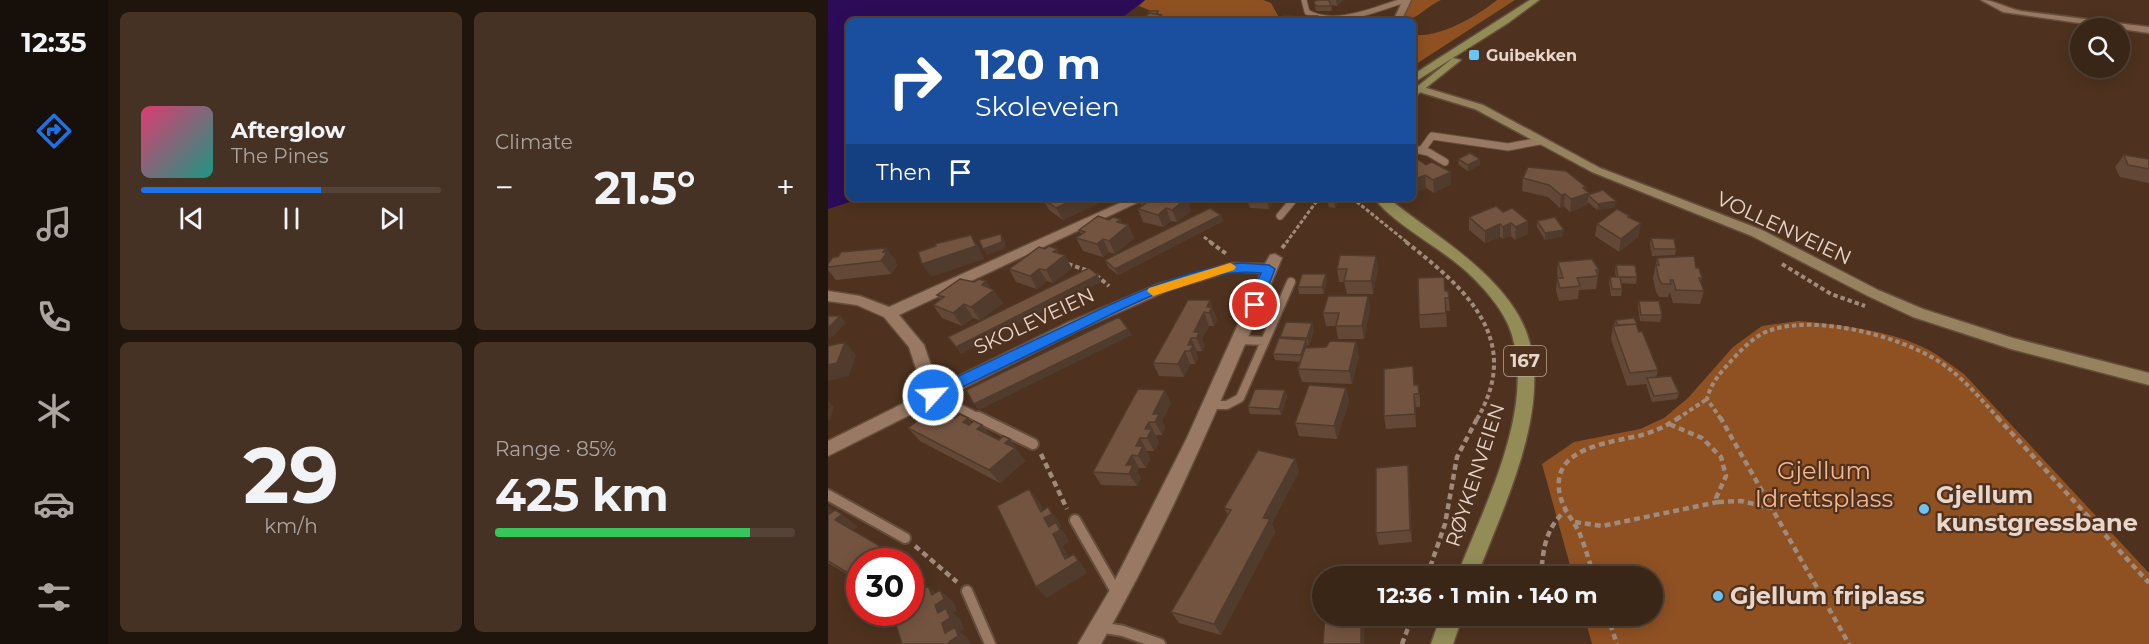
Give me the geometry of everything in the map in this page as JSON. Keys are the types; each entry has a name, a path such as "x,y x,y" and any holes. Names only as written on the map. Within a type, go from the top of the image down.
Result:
{"main road":[{"path":"1416,86 1535,0"},
{"name":"VOLLENVEIEN","path":"1416,87 1479,107 1607,175 1757,233 1873,293 1918,313 2019,345 2149,380"},
{"name":"RØYKENVEIEN","path":"1384,201 1483,280 1512,319 1523,347 1526,387 1518,436 1471,566"},
{"path":"1442,644 1448,626"}],"street":[{"path":"1398,18 1407,0"},
{"path":"1985,0 2003,9 2021,13 2149,30"},
{"path":"889,313 1134,201"},
{"path":"1089,644 1118,595 1211,405 1272,264"},
{"name":"SKOLEVEIEN","path":"828,449 1072,327 1164,287 1232,267 1272,264"},
{"path":"828,296 871,303 889,313 916,345 933,395"}],"lane":[{"path":"1304,0 1308,12 1328,18 1352,17 1407,0"},
{"path":"1422,150 1432,136 1508,147 1540,141"},
{"path":"1416,149 1446,162"},
{"path":"1280,216 1292,201"},
{"path":"1211,405 1225,406 1235,403 1240,398 1291,282"},
{"path":"1240,340 1265,341"},
{"path":"933,395 1033,444"},
{"path":"828,495 905,538"},
{"path":"1075,520 1118,595"},
{"path":"967,591 990,644"},
{"path":"1099,627 1123,631 1160,644"}],"path":[{"path":"1272,264 1317,201"},
{"path":"1356,201 1456,284 1483,318 1493,352 1495,368 1491,391 1456,459 1445,523 1430,566"},
{"path":"1204,237 1223,251"},
{"path":"1061,263 1074,265 1095,274 1108,286"},
{"path":"1590,566 1575,522 1565,511 1559,492 1561,472 1566,461 1583,449 1656,431 1669,424 1707,399 1709,388 1739,351 1772,330 1821,327 1849,330 1909,347 1928,355 1965,382 2149,583"},
{"path":"1707,399 1717,411 1849,644"},
{"path":"1669,424 1678,430 1706,440 1719,453 1725,464 1726,477 1716,498 1718,502"},
{"path":"1033,444 1044,457 1059,496 1075,520"},
{"path":"1575,522 1602,526 1734,500 1751,503 1763,509 1772,508"},
{"path":"1542,566 1544,542 1554,519 1565,511"},
{"path":"905,538 967,591"},
{"path":"1402,644 1409,626"},
{"path":"1611,626 1617,644"}],"green space":[{"path":"1145,0 1263,0 1271,3 1279,18 1168,18 1139,6"},
{"path":"1412,0 1441,0 1414,18 1403,18"},
{"path":"1497,0 1515,0 1416,64 1416,34 1445,30 1480,12"},
{"name":"Gjellum Idrettsplass","path":"1799,321 1882,333 1929,350 1964,374 2149,573 2149,644 1592,644 1587,626 1663,626 1663,566 1570,566 1542,464 1574,442 1640,429 1664,418 1688,398 1733,347 1762,326"}],"shaded area":[{"path":"828,0 1145,0 1122,18 846,18 846,201 853,201 828,209"}],"building":[{"path":"1329,0 1331,6 1316,6 1314,2"},
{"path":"1149,11 1158,11 1156,14 1147,15"},
{"path":"1150,13 1161,15 1156,18 1141,18"},
{"path":"1285,15 1300,17 1284,18 1281,17"},
{"path":"1301,16 1317,16 1315,18 1299,18"},
{"path":"1470,153 1480,159 1468,165 1458,159"},
{"path":"2124,155 2149,159 2149,169 2128,165"},
{"path":"1416,158 1426,165 1432,162 1451,172 1433,180 1425,175 1416,179"},
{"path":"1528,167 1566,171 1586,187 1583,188 1589,193 1571,199 1565,194 1561,195 1549,185 1523,178"},
{"path":"1603,190 1616,201 1598,204 1588,195"},
{"path":"1047,201 1071,201 1056,208"},
{"path":"1183,201 1172,210 1166,208 1158,215 1138,209 1146,203 1140,202"},
{"path":"1496,206 1503,212 1512,208 1528,221 1516,227 1511,223 1503,227 1500,224 1485,231 1469,217"},
{"path":"1210,208 1221,215 1115,269 1105,260"},
{"path":"1617,209 1641,223 1621,239 1597,224"},
{"path":"1098,216 1109,220 1113,217 1120,219 1117,222 1128,225 1109,241 1103,239 1097,244 1076,238 1085,232 1079,230"},
{"path":"1555,217 1564,230 1545,233 1537,221"},
{"path":"1001,234 1002,242 983,249 979,240"},
{"path":"971,235 976,246 922,264 918,252 936,246 935,244"},
{"path":"1651,238 1674,239 1676,249 1654,249"},
{"path":"1049,246 1057,249 1053,252 1065,255 1046,270 1039,269 1030,276 1009,269 1039,247 1045,249"},
{"path":"886,248 883,252 887,252 881,261 828,267 833,257 838,257 841,252"},
{"path":"1340,255 1376,256 1371,281 1344,281 1347,269 1337,269"},
{"path":"1694,256 1704,291 1676,290 1673,280 1670,280 1671,284 1662,284 1656,265 1659,265 1657,258"},
{"path":"1592,259 1599,270 1596,270 1598,276 1577,278 1580,286 1560,288 1557,278 1563,278 1558,262"},
{"path":"1616,265 1635,265 1637,277 1618,277"},
{"path":"1089,268 1098,275 956,347 948,337"},
{"path":"1302,274 1326,274 1322,287 1298,287"},
{"path":"1444,277 1445,291 1448,291 1449,298 1445,298 1446,313 1419,315 1418,278"},
{"path":"1610,277 1620,277 1622,289 1612,289"},
{"path":"960,279 974,282 979,279 986,281 982,285 994,290 971,307 964,304 953,313 933,305 944,297 937,295"},
{"path":"1328,296 1368,296 1362,326 1336,326 1339,313 1323,313"},
{"path":"1188,300 1210,300 1207,307 1212,307 1209,313 1204,312 1194,332 1199,332 1197,338 1191,338 1188,345 1193,345 1190,351 1185,351 1178,364 1153,363"},
{"path":"1639,301 1659,301 1662,315 1641,315"},
{"path":"828,316 840,316 828,328"},
{"path":"1119,317 1128,329 974,404 966,390"},
{"path":"1634,318 1637,324 1618,325 1615,320"},
{"path":"1286,322 1312,323 1307,338 1280,337"},
{"path":"1636,324 1639,332 1642,331 1658,370 1630,373 1613,326"},
{"path":"1279,338 1306,340 1301,355 1273,354"},
{"path":"1330,341 1356,342 1349,371 1298,369 1305,348 1326,347"},
{"path":"845,342 837,363 828,365 828,346"},
{"path":"1413,366 1414,385 1418,385 1419,394 1414,394 1415,414 1384,416 1384,369"},
{"path":"1671,376 1679,393 1654,396 1647,378"},
{"path":"1309,385 1346,388 1334,426 1295,423"},
{"path":"1138,389 1165,390 1153,414 1159,414 1155,422 1149,422 1145,429 1152,429 1147,438 1140,438 1136,446 1143,446 1138,456 1132,455 1126,465 1133,465 1129,474 1093,472"},
{"path":"1255,389 1285,390 1279,409 1248,407"},
{"path":"935,408 942,411 947,408 955,411 950,415 955,418 960,414 968,418 963,422 969,425 974,421 982,425 977,429 999,440 1003,436 1010,439 1005,443 1015,448 989,470 908,428"},
{"path":"1258,450 1295,459 1263,518 1270,519 1214,624 1171,612 1231,510 1224,508"},
{"path":"1408,465 1410,530 1376,533 1376,468"},
{"path":"1029,489 1041,512 1048,507 1052,514 1044,518 1049,527 1056,522 1060,530 1053,534 1065,559 1074,554 1078,561 1036,587 997,506"},
{"path":"835,510 842,514 835,520 880,546 878,548 846,548 846,572 828,561 828,515"},
{"path":"928,586 932,595 940,590 944,599 935,605 938,613 946,608 950,618 942,623 945,633 955,627 958,636 949,644 902,644 896,626 924,626 924,588"},
{"path":"1324,626 1361,626 1361,644 1323,644"}],"slow traffic":[{"path":"1153,291 1230,267"}],"place":[{"name":"Guibekken","path":"1474,55"},
{"name":"Gjellum kunstgressbane","path":"1924,509"},
{"name":"Gjellum friplass","path":"1718,596"}],"route":[{"path":"933,395 1122,304 1164,287 1221,269 1232,267 1269,269 1255,305"}]}
